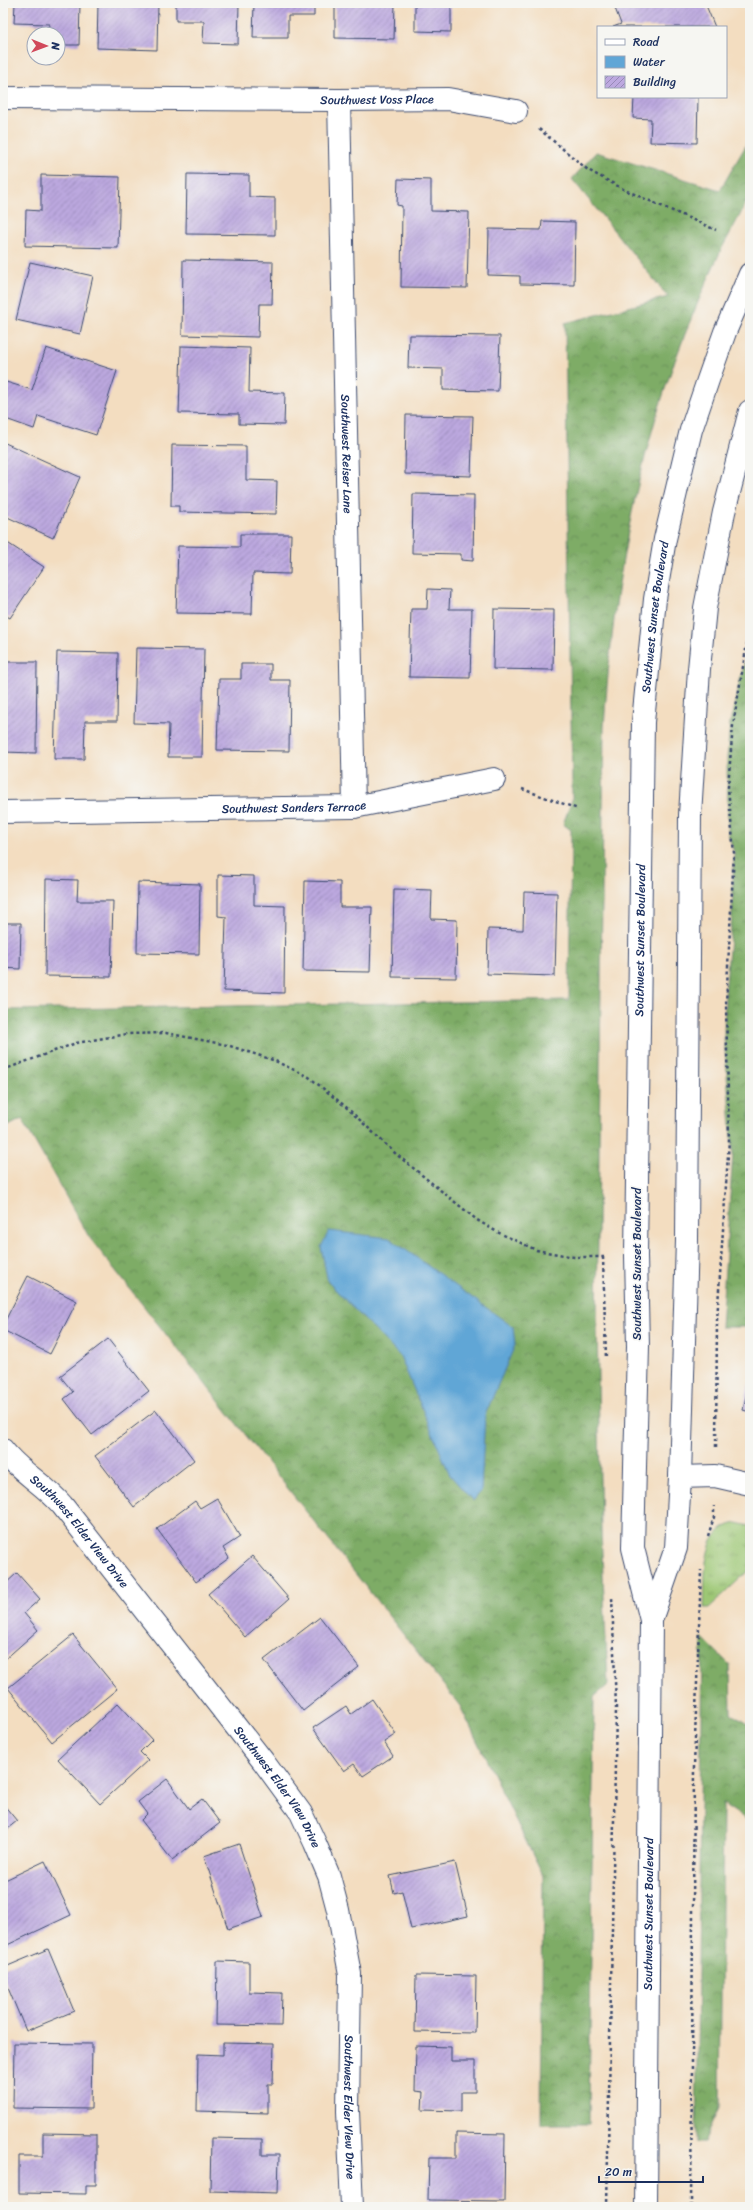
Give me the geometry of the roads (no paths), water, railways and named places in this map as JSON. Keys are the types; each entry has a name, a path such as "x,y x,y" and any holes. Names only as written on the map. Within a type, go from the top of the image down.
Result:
{"main road":[{"name":"Southwest Voss Place","path":"3,98 339,100 448,99 516,111"},
{"name":"Southwest Reiser Lane","path":"339,100 354,807"},
{"name":"Southwest Sunset Boulevard","path":"646,2207 651,1620 633,1548 638,1346 636,1256 643,722 654,607 665,539 691,430 725,332 750,274"},
{"name":"Southwest Sunset Boulevard","path":"651,1620 676,1548 680,1477 687,1240 690,815 694,736 705,608 724,512 750,411"},
{"name":"Southwest Sanders Terrace","path":"3,812 354,807 494,779"},
{"name":"Southwest Elder View Drive","path":"3,1450 13,1463 49,1490 62,1505 263,1761 301,1813 315,1843 329,1876 338,1910 350,1974 348,2111 352,2207"},
{"path":"680,1477 715,1476 750,1484"}],"water":[{"path":"329,1231 389,1238 513,1327 515,1345 485,1415 481,1491 473,1501 450,1475 400,1356 328,1282 321,1247"}]}
